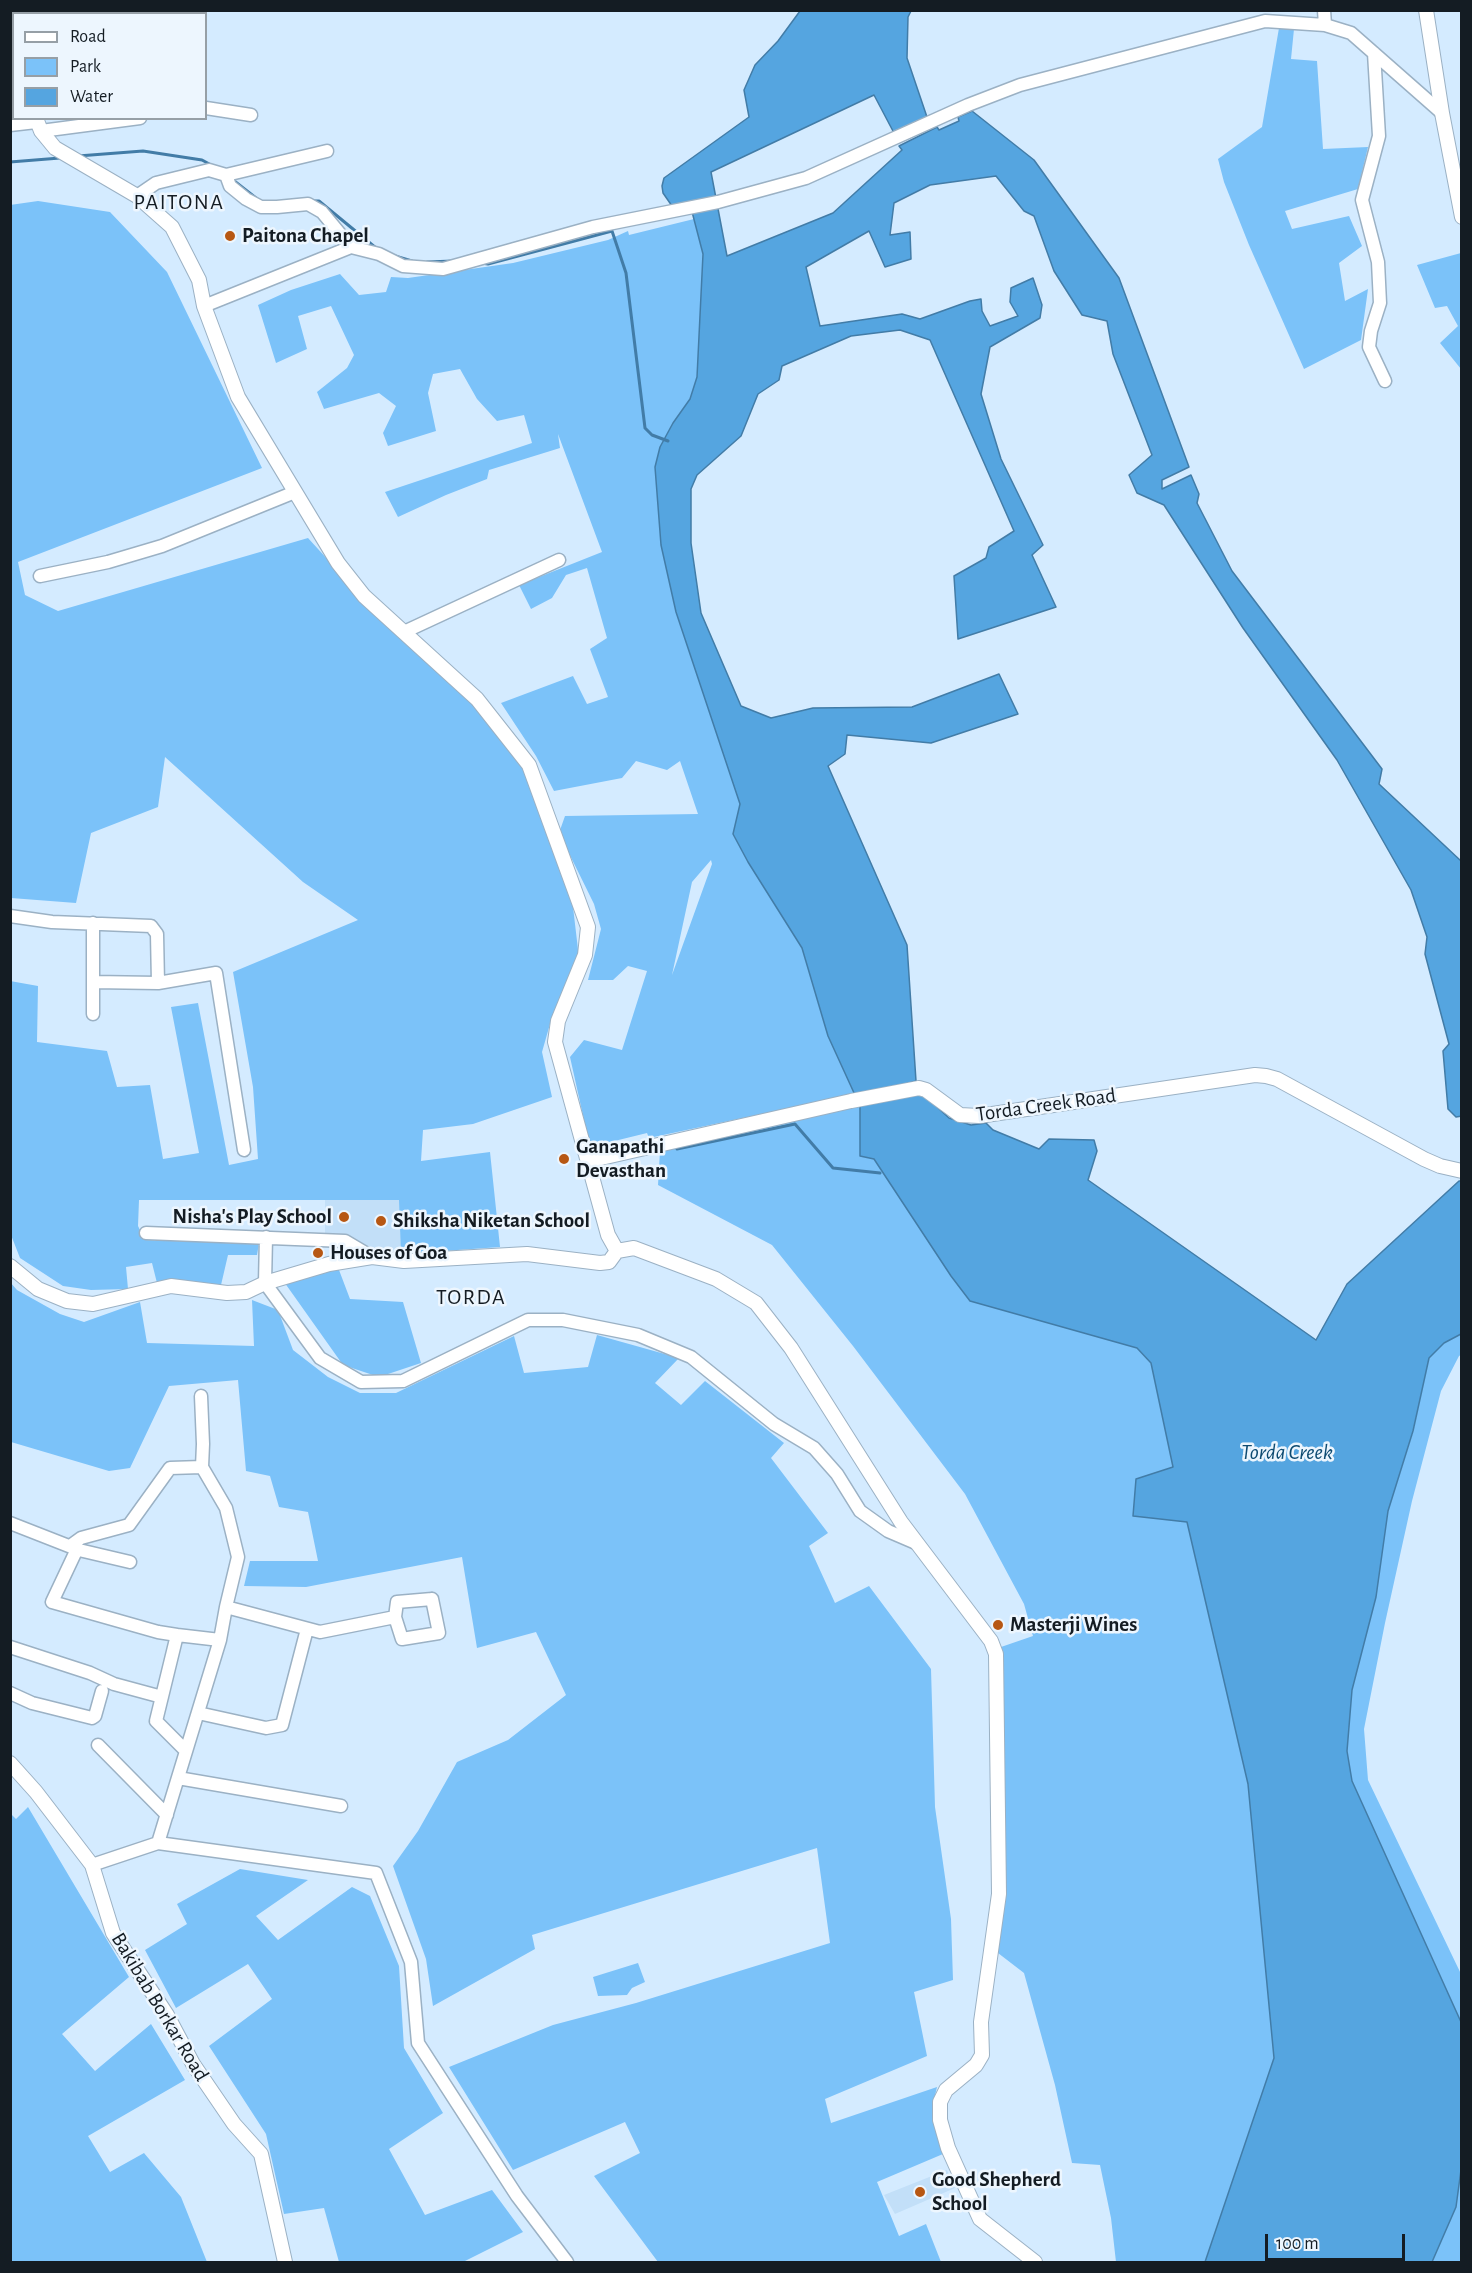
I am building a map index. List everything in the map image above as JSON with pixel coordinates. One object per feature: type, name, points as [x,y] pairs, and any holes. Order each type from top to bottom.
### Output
[{"type":"street","points":[[1324,10],[1324,25]]},
{"type":"street","points":[[1426,10],[1461,217]]},
{"type":"street","points":[[204,306],[351,247],[379,254],[403,266],[443,269],[593,227],[718,202],[806,178],[968,105],[1020,85],[1265,21],[1324,25],[1351,33],[1442,113]]},
{"type":"street","points":[[1374,53],[1379,136],[1362,200],[1377,262],[1380,303],[1369,347],[1385,381]]},
{"type":"street","points":[[207,108],[251,115]]},
{"type":"street","points":[[10,125],[106,120]]},
{"type":"street","points":[[38,124],[55,148],[137,196],[172,227],[199,280],[204,306],[238,397],[338,563],[364,596],[477,699],[529,765],[588,927],[585,955],[558,1021],[555,1042],[608,1234],[617,1251]]},
{"type":"street","points":[[137,196],[156,183],[209,170],[226,175],[327,151]]},
{"type":"street","points":[[226,175],[230,186],[261,207],[308,204],[322,212],[351,247]]},
{"type":"street","points":[[40,576],[108,562],[162,546],[296,492]]},
{"type":"street","points":[[404,632],[559,560]]},
{"type":"street","points":[[10,916],[51,922],[151,926],[157,934],[158,983]]},
{"type":"street","points":[[93,923],[93,1014]]},
{"type":"street","points":[[93,981],[158,983],[216,973],[244,1150]]},
{"type":"street","name":"Torda Creek Road","points":[[588,1161],[851,1101],[919,1088],[926,1089],[960,1115],[979,1116],[1255,1075],[1277,1079],[1424,1159],[1461,1171]]},
{"type":"street","points":[[146,1233],[345,1241],[372,1257]]},
{"type":"street","points":[[266,1237],[265,1283],[320,1358],[361,1383],[403,1381],[528,1320],[563,1320],[638,1335],[691,1357],[774,1425],[814,1449],[837,1474],[860,1511],[888,1531],[916,1543]]},
{"type":"street","points":[[10,1266],[38,1289],[67,1301],[93,1304],[171,1286],[227,1293],[246,1292],[265,1283],[329,1264],[372,1257],[404,1261],[527,1254],[600,1263],[609,1262],[617,1251],[634,1248],[716,1279],[756,1303],[791,1348],[916,1543],[991,1641],[996,1654],[999,1894],[982,2012],[982,2055],[976,2065],[946,2090],[940,2102],[940,2120],[948,2148],[980,2219],[1035,2262]]},
{"type":"street","points":[[158,1843],[220,1640],[238,1557],[226,1508],[202,1467],[201,1396]]},
{"type":"street","points":[[202,1467],[170,1468],[129,1525],[81,1538],[73,1547],[52,1602],[158,1632],[220,1640]]},
{"type":"street","points":[[10,1523],[73,1547],[130,1562]]},
{"type":"street","points":[[226,1608],[320,1632],[395,1617]]},
{"type":"street","points":[[198,1713],[266,1728],[282,1725],[307,1629]]},
{"type":"street","points":[[177,1635],[156,1722],[186,1751]]},
{"type":"street","points":[[10,1647],[90,1673],[114,1684],[162,1697]]},
{"type":"street","points":[[10,1693],[32,1703],[92,1718],[95,1716],[102,1691]]},
{"type":"street","points":[[98,1745],[166,1815]]},
{"type":"street","name":"Bakibab Borkar Road","points":[[10,1763],[36,1792],[92,1865],[113,1933],[168,2015],[193,2064],[234,2124],[261,2154],[285,2262]]},
{"type":"street","points":[[178,1778],[341,1806]]},
{"type":"street","points":[[92,1865],[158,1843],[376,1873],[411,1962],[418,2043],[517,2196],[567,2262]]},
{"type":"shaded area","points":[[325,1199],[400,1200],[401,1254],[382,1254],[344,1236],[325,1235]]},
{"type":"shaded area","name":"Good Shepherd School","points":[[947,2170],[955,2188],[895,2214],[884,2195]]},
{"type":"green space","points":[[1279,28],[1294,29],[1291,59],[1317,61],[1323,149],[1368,147],[1358,189],[1285,211],[1292,229],[1349,216],[1362,246],[1339,263],[1345,301],[1368,289],[1361,340],[1304,369],[1249,245],[1224,182],[1218,159],[1262,127]]},
{"type":"green space","points":[[38,201],[110,212],[167,272],[262,468],[18,562],[25,595],[58,611],[308,538],[400,639],[471,702],[525,764],[573,907],[579,958],[550,1024],[542,1052],[552,1097],[473,1124],[423,1130],[421,1161],[490,1152],[500,1247],[401,1254],[399,1200],[139,1200],[138,1226],[145,1240],[259,1243],[257,1255],[228,1255],[221,1285],[183,1282],[157,1283],[152,1263],[126,1267],[128,1289],[91,1290],[63,1286],[20,1258],[11,1235],[10,981],[38,986],[37,1042],[107,1051],[117,1087],[150,1085],[163,1159],[199,1153],[171,1007],[198,1003],[229,1165],[258,1159],[253,1087],[233,972],[358,920],[303,882],[165,757],[158,807],[91,833],[76,903],[11,898],[10,205]]},
{"type":"green space","points":[[694,219],[703,254],[697,377],[690,399],[660,447],[655,467],[661,545],[676,612],[741,804],[733,834],[802,948],[828,1036],[855,1094],[649,1138],[647,1133],[590,1147],[570,1057],[584,1040],[622,1050],[647,971],[628,966],[613,980],[588,980],[601,929],[594,904],[559,833],[565,816],[698,814],[680,761],[667,770],[636,761],[622,778],[554,791],[536,756],[501,703],[573,676],[587,704],[608,697],[590,649],[607,638],[587,568],[566,575],[552,598],[531,609],[519,585],[602,552],[558,434],[560,448],[489,470],[487,479],[398,517],[385,492],[532,443],[524,415],[497,421],[477,399],[460,369],[433,374],[428,393],[436,431],[388,446],[383,433],[396,406],[379,393],[324,409],[317,392],[347,368],[354,355],[331,306],[298,316],[307,349],[276,363],[258,305],[291,290],[340,274],[359,295],[386,292],[391,277],[408,278],[513,263],[608,240],[628,231],[629,235]],"holes":[[[711,860],[712,864],[672,975],[692,882]]]},
{"type":"green space","points":[[1462,253],[1461,369],[1440,343],[1458,326],[1447,306],[1435,308],[1417,265]]},
{"type":"green space","points":[[860,1106],[874,1159],[970,1300],[1137,1348],[1151,1363],[1173,1467],[1133,1516],[1187,1522],[1248,1784],[1274,2058],[1205,2262],[1116,2262],[1111,2218],[1100,2165],[1072,2163],[1055,2085],[1024,1973],[998,1953],[1001,1647],[1033,1636],[1024,1604],[965,1494],[853,1346],[772,1245],[658,1185],[660,1151]]},
{"type":"green space","points":[[329,1269],[339,1270],[350,1299],[403,1302],[421,1363],[379,1377],[343,1365],[282,1279]]},
{"type":"green space","points":[[10,1282],[17,1290],[60,1314],[84,1322],[140,1302],[147,1343],[254,1346],[252,1300],[278,1310],[293,1350],[328,1377],[360,1393],[396,1393],[514,1336],[524,1373],[588,1367],[597,1335],[679,1358],[655,1383],[681,1405],[705,1381],[784,1443],[771,1458],[828,1533],[809,1546],[835,1603],[869,1586],[931,1669],[935,1807],[951,1919],[953,1980],[914,1992],[927,2056],[825,2099],[831,2123],[937,2087],[932,2108],[943,2154],[877,2182],[899,2236],[926,2224],[941,2262],[658,2262],[594,2176],[640,2153],[625,2122],[513,2170],[449,2067],[553,2025],[636,2003],[830,1943],[817,1848],[532,1935],[535,1949],[433,2006],[426,1959],[393,1866],[418,1831],[457,1762],[508,1740],[566,1695],[536,1632],[477,1648],[462,1557],[306,1587],[244,1586],[250,1561],[318,1561],[308,1512],[279,1507],[270,1476],[246,1471],[238,1380],[169,1386],[130,1468],[109,1471],[11,1442]]},
{"type":"green space","points":[[1461,1334],[1461,1355],[1441,1391],[1412,1501],[1364,1729],[1368,1780],[1461,1974],[1461,2022],[1352,1781],[1347,1751],[1352,1690],[1376,1597],[1388,1511],[1413,1432],[1429,1358],[1444,1342]]},
{"type":"green space","points":[[28,1807],[129,1977],[62,2034],[95,2071],[151,2024],[185,2080],[88,2136],[110,2172],[144,2153],[181,2197],[207,2262],[11,2262],[10,1813],[16,1819]]},
{"type":"green space","points":[[240,1869],[308,1880],[256,1916],[278,1940],[352,1887],[370,1896],[399,1966],[404,2048],[443,2113],[389,2149],[425,2215],[492,2190],[523,2232],[466,2262],[339,2262],[324,2208],[284,2214],[266,2134],[209,2046],[272,1999],[248,1964],[176,2008],[145,1950],[187,1924],[177,1904]]},
{"type":"green space","points":[[638,1963],[645,1982],[632,1988],[627,1995],[598,1996],[593,1977]]},
{"type":"green space","points":[[1461,2170],[1461,2262],[1432,2262],[1456,2207]]},
{"type":"water","name":"Torda Creek","points":[[800,11],[911,11],[908,17],[907,58],[927,117],[894,133],[874,95],[711,172],[727,256],[833,213],[902,150],[899,146],[937,127],[939,130],[959,121],[958,117],[972,111],[1034,160],[1119,278],[1189,467],[1162,480],[1162,489],[1191,475],[1199,494],[1197,503],[1232,571],[1382,769],[1379,784],[1461,861],[1462,1116],[1456,1117],[1448,1109],[1443,1051],[1449,1044],[1425,954],[1427,937],[1411,890],[1337,760],[1243,628],[1164,505],[1137,493],[1129,475],[1152,455],[1113,354],[1107,321],[1082,315],[1054,271],[1034,216],[1024,211],[996,176],[930,185],[894,203],[890,235],[910,232],[911,259],[885,267],[869,231],[806,267],[820,326],[902,314],[920,319],[981,299],[982,311],[990,326],[1018,316],[1010,302],[1011,288],[1033,278],[1042,305],[1040,318],[990,347],[981,394],[1001,459],[1043,545],[1032,555],[1056,607],[958,639],[954,576],[986,558],[989,547],[1014,531],[930,340],[900,330],[851,336],[782,366],[779,380],[758,394],[741,436],[697,475],[691,489],[691,543],[701,613],[741,706],[771,718],[813,708],[912,707],[999,674],[1018,714],[931,743],[847,735],[845,754],[828,766],[907,945],[916,1081],[895,1087],[924,1095],[949,1118],[971,1125],[986,1123],[993,1130],[1039,1149],[1049,1139],[1094,1140],[1097,1151],[1088,1180],[1316,1340],[1347,1284],[1461,1181],[1461,1334],[1444,1343],[1429,1358],[1413,1431],[1388,1511],[1376,1597],[1352,1690],[1347,1751],[1352,1781],[1461,2022],[1461,2170],[1456,2207],[1432,2262],[1205,2262],[1274,2058],[1248,1784],[1187,1522],[1133,1516],[1136,1479],[1173,1467],[1151,1363],[1137,1348],[970,1301],[874,1159],[860,1156],[860,1106],[828,1036],[802,948],[733,834],[740,804],[676,612],[661,545],[655,467],[660,447],[690,399],[697,377],[703,254],[690,204],[672,206],[663,193],[662,186],[664,178],[749,117],[744,90],[755,65],[778,41]]},
{"type":"waterway","points":[[78,156],[143,151],[202,160],[213,166]]},
{"type":"waterway","points":[[10,162],[60,158]]},
{"type":"waterway","points":[[233,180],[256,198]]},
{"type":"waterway","points":[[312,201],[319,201],[376,248]]},
{"type":"waterway","points":[[481,263],[488,264],[612,231],[626,273],[645,428],[652,435],[668,441]]},
{"type":"waterway","points":[[395,256],[412,261]]},
{"type":"waterway","points":[[427,262],[453,261]]},
{"type":"waterway","points":[[677,1149],[795,1124],[833,1168],[880,1173]]},
{"type":"place","name":"Paitona Chapel","points":[[230,236]]},
{"type":"place","name":"Ganapathi Devasthan","points":[[564,1159]]},
{"type":"place","name":"Nisha's Play School","points":[[344,1217]]},
{"type":"place","name":"Shiksha Niketan School","points":[[381,1221]]},
{"type":"place","name":"Houses of Goa","points":[[318,1253]]},
{"type":"place","name":"Masterji Wines","points":[[998,1625]]},
{"type":"place","name":"Good Shepherd School","points":[[920,2192]]},
{"type":"district","name":"PAITONA","points":[[179,202]]},
{"type":"district","name":"TORDA","points":[[471,1297]]}]
